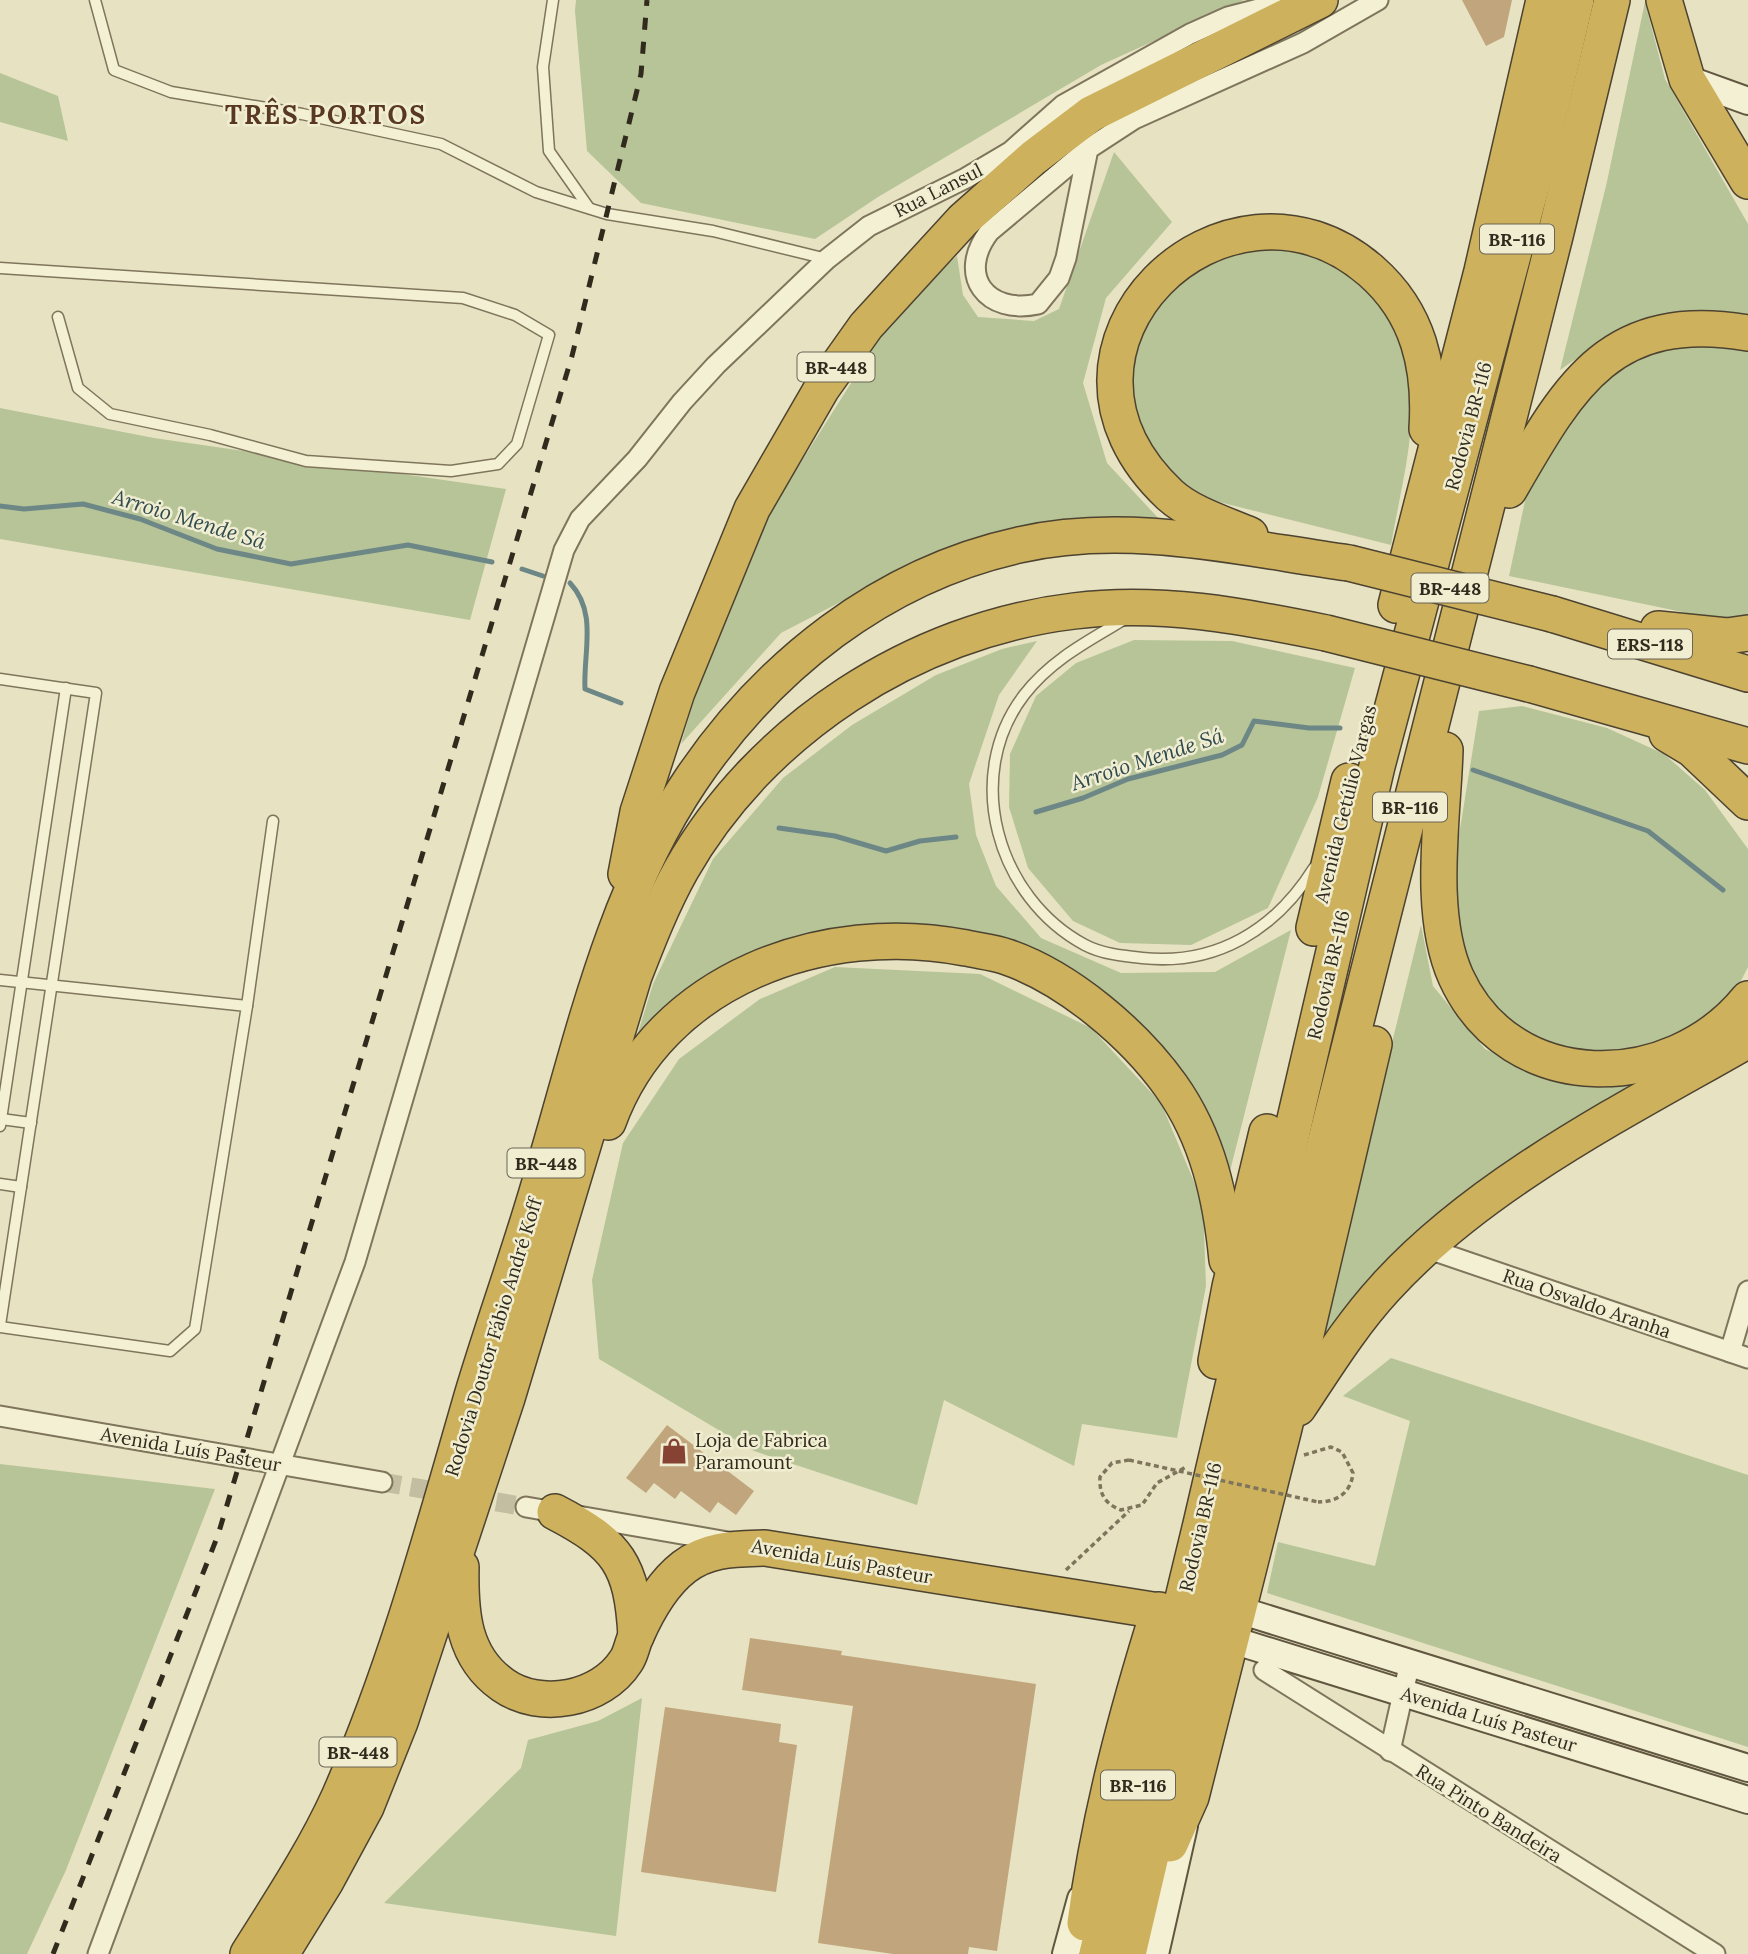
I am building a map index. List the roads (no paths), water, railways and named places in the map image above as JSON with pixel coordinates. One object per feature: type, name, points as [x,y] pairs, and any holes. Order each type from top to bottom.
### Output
[{"type":"highway","name":"BR-448","points":[[613,937],[638,812],[677,692],[752,509],[822,388],[866,326],[964,220],[1033,158],[1091,114],[1320,0]]},
{"type":"highway","name":"Avenida Getúlio Vargas","points":[[1081,1954],[1094,1854],[1197,1461],[1230,1287],[1336,833],[1439,484],[1482,271],[1544,0]]},
{"type":"highway","name":"Rodovia BR-116","points":[[1097,1954],[1198,1537],[1377,766],[1439,484],[1536,169],[1576,0]]},
{"type":"highway","name":"Rodovia BR-116","points":[[1128,1954],[1231,1513],[1555,236],[1612,0]]},
{"type":"highway","points":[[1664,0],[1687,79],[1748,181]]},
{"type":"highway","points":[[1306,557],[1206,517],[1171,495],[1130,442],[1119,416],[1115,367],[1121,338],[1133,310],[1156,281],[1183,257],[1234,238],[1266,231],[1323,241],[1358,260],[1386,284],[1412,321],[1425,359],[1439,484]]},
{"type":"highway","name":"Rodovia BR-116","points":[[1191,1797],[1284,1428],[1509,490],[1555,236]]},
{"type":"highway","points":[[1509,490],[1555,410],[1606,357],[1634,340],[1674,329],[1714,328],[1748,333]]},
{"type":"highway","name":"Rodovia Doutor Fábio André Koff","points":[[247,1954],[303,1867],[331,1812],[372,1718],[433,1534],[613,937],[657,840],[688,783],[758,694],[826,633],[908,585],[960,563],[1016,545],[1067,537],[1119,534],[1182,538],[1349,563],[1552,614]]},
{"type":"highway","name":"Rodovia Doutor Fábio André Koff","points":[[281,1954],[326,1881],[366,1807],[400,1722],[462,1542],[635,976],[655,921],[681,869],[741,786],[782,745],[830,706],[883,672],[932,649],[982,629],[1076,610],[1144,608],[1211,611],[1326,633],[1529,684],[1630,714]]},
{"type":"highway","points":[[1552,614],[1687,634],[1748,634]]},
{"type":"highway","name":"ERS-118","points":[[1552,614],[1748,674]]},
{"type":"highway","points":[[1630,714],[1748,746]]},
{"type":"highway","points":[[1630,714],[1692,749],[1748,802]]},
{"type":"highway","points":[[1446,750],[1440,889],[1443,932],[1456,977],[1494,1030],[1520,1048],[1550,1061],[1585,1069],[1618,1070],[1678,1054],[1707,1038],[1732,1018],[1748,999]]},
{"type":"highway","points":[[567,1201],[587,1182],[611,1114],[639,1062],[672,1027],[712,992],[753,968],[818,948],[880,941],[940,943],[1007,957],[1056,982],[1104,1014],[1163,1076],[1191,1119],[1210,1162],[1222,1211],[1230,1287]]},
{"type":"highway","points":[[1284,1428],[1341,1341],[1386,1287],[1426,1248],[1486,1198],[1634,1106],[1748,1041]]},
{"type":"highway","points":[[540,1510],[590,1531],[616,1554],[631,1586],[636,1636]]},
{"type":"highway","points":[[462,1542],[461,1600],[468,1639],[475,1659],[512,1692],[536,1699],[569,1699],[592,1690],[614,1675],[626,1661],[636,1636],[665,1586],[684,1567],[722,1549],[765,1548]]},
{"type":"highway","name":"Avenida Luís Pasteur","points":[[765,1548],[1159,1611]]},
{"type":"highway","name":"BR-116","points":[[1138,1914],[1191,1797]]},
{"type":"main road","points":[[1687,79],[1748,101]]},
{"type":"main road","name":"Avenida Luís Pasteur","points":[[1233,1624],[1410,1662],[1748,1768]]},
{"type":"main road","name":"Avenida Luís Pasteur","points":[[1233,1624],[1403,1692],[1748,1800]]},
{"type":"main road","name":"Rodovia BR-116","points":[[1155,1954],[1191,1797]]},
{"type":"main road","points":[[1066,1954],[1094,1854]]},
{"type":"street","name":"Rua Lansul","points":[[98,1954],[283,1465],[355,1262],[564,550],[580,519],[637,459],[682,402],[716,365],[827,259],[869,226],[966,178],[1010,152],[1063,105],[1120,72],[1228,17],[1294,0]]},
{"type":"street","points":[[1088,149],[1059,278],[1038,304],[1011,305],[995,300],[981,289],[975,273],[980,244],[989,232],[1088,149],[1134,119],[1303,43],[1378,0]]},
{"type":"street","name":"Rua Osvaldo Aranha","points":[[1426,1248],[1739,1355]]},
{"type":"street","points":[[1739,1355],[1748,1291]]},
{"type":"street","name":"Avenida Luís Pasteur","points":[[0,1416],[383,1482]]},
{"type":"street","name":"Avenida Luís Pasteur","points":[[540,1510],[765,1548]]},
{"type":"street","points":[[1390,1751],[1410,1662]]},
{"type":"street","name":"Rua Pinto Bandeira","points":[[1264,1670],[1715,1954]]},
{"type":"lane","points":[[95,0],[114,70],[171,92],[302,114],[441,145],[536,192],[589,209],[713,231],[827,259]]},
{"type":"lane","points":[[553,0],[543,67],[549,151],[589,209]]},
{"type":"lane","points":[[0,268],[463,298],[515,315],[549,335],[517,444],[498,464],[451,471],[306,461],[210,435],[110,414],[78,388],[58,317]]},
{"type":"lane","points":[[1144,608],[1065,654],[1044,672],[1023,696],[998,745],[993,778],[994,817],[1004,850],[1032,903],[1086,946],[1118,956],[1175,961],[1203,956],[1237,942],[1266,923],[1295,898],[1336,833]]},
{"type":"lane","points":[[0,679],[96,693],[54,985],[0,1326],[170,1351],[195,1329],[247,1006],[273,821]]},
{"type":"lane","points":[[31,1123],[1,1122],[66,688]]},
{"type":"lane","points":[[0,980],[247,1006]]},
{"type":"lane","points":[[0,1184],[21,1187]]},
{"type":"waterway","name":"Arroio Mende Sá","points":[[0,506],[24,509],[83,504],[140,519],[217,549],[291,564],[408,545],[492,562]]},
{"type":"waterway","name":"Arroio Mende Sá","points":[[522,569],[543,576]]},
{"type":"waterway","name":"Arroio Mende Sá","points":[[570,583],[579,595],[587,620],[585,689],[621,703]]},
{"type":"waterway","name":"Arroio Mende Sá","points":[[1036,812],[1083,798],[1128,779],[1222,755],[1242,745],[1254,721],[1309,728],[1340,728]]},
{"type":"waterway","name":"Arroio Mende Sá","points":[[1473,770],[1648,831],[1723,890]]},
{"type":"waterway","name":"Arroio Mende Sá","points":[[779,828],[835,836],[886,851],[920,841],[956,837]]},
{"type":"tunnel","points":[[382,1482],[526,1507]]},
{"type":"railway","points":[[53,1954],[218,1535],[572,356],[641,74],[647,0]]},
{"type":"place","name":"Loja de Fabrica Paramount","points":[[674,1451]]},
{"type":"district","name":"TRÊS PORTOS","points":[[326,114]]}]
